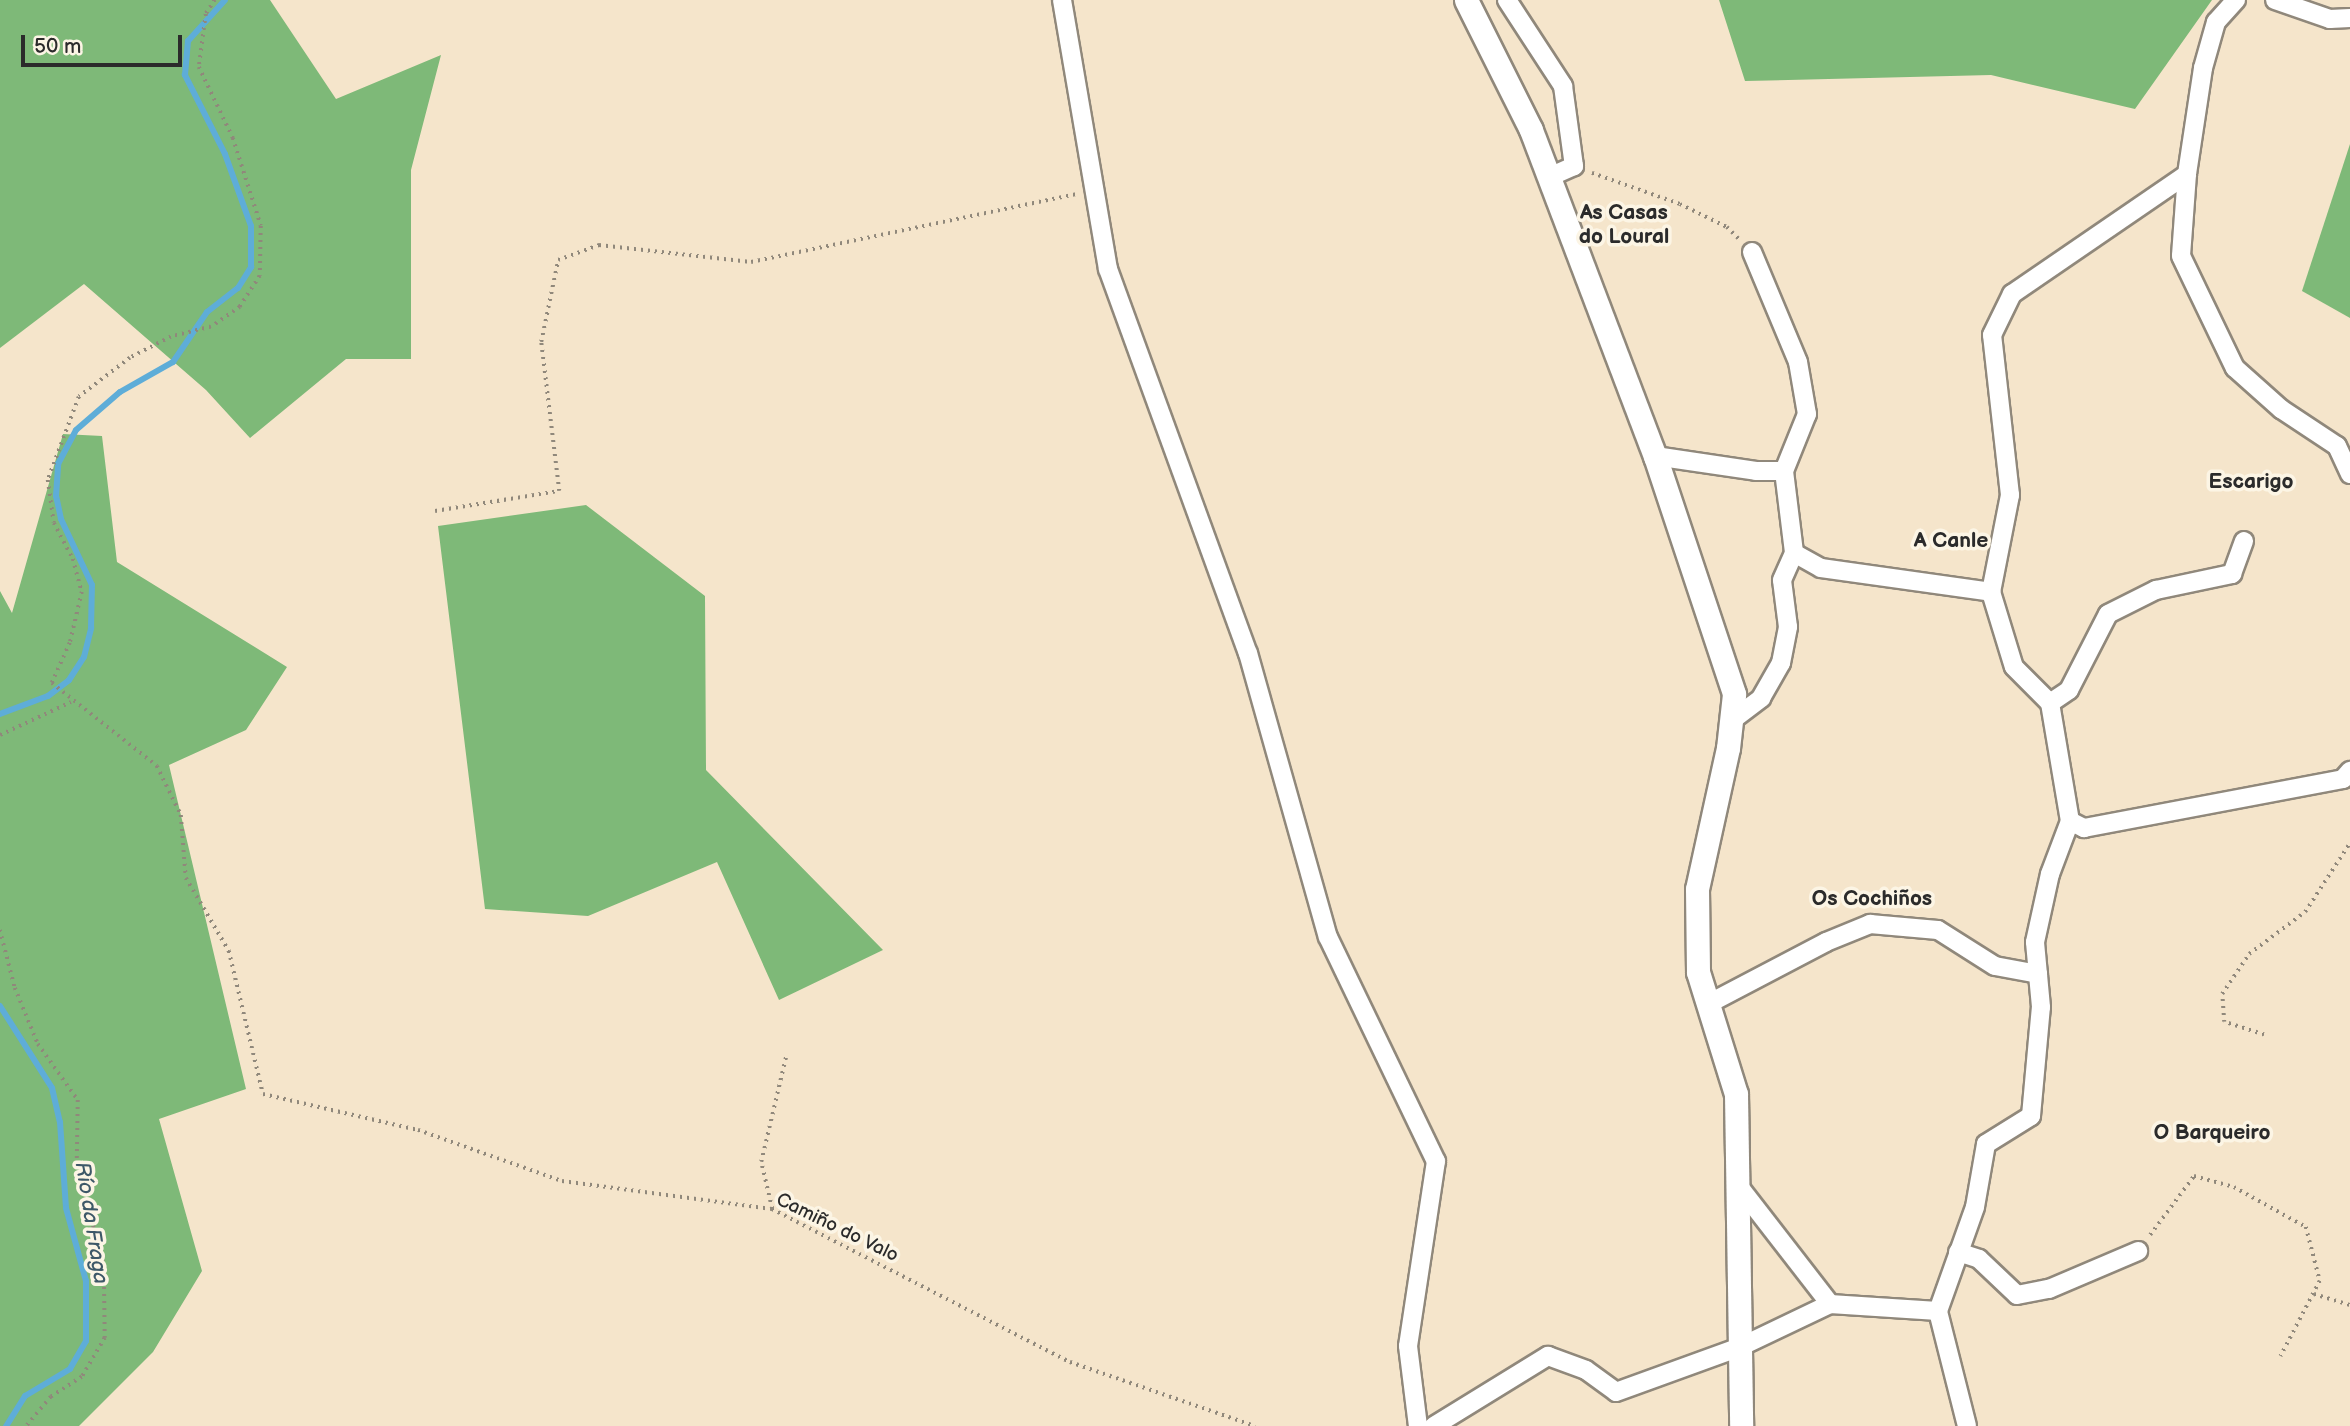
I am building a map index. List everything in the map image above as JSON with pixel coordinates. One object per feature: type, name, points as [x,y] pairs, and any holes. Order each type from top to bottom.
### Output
[{"type":"street","points":[[1062,0],[1108,269],[1248,653],[1328,937],[1436,1161],[1408,1346],[1418,1426]]},
{"type":"street","points":[[1466,0],[1531,130],[1654,456],[1734,694],[1697,889],[1698,972],[1736,1094],[1741,1426]]},
{"type":"street","points":[[1507,0],[1563,86],[1574,166],[1549,177]]},
{"type":"street","points":[[2236,0],[2216,22],[2203,68],[2187,174],[2181,256],[2235,368],[2281,409],[2337,446],[2350,474]]},
{"type":"street","points":[[2275,0],[2330,19],[2350,18]]},
{"type":"street","points":[[1967,1426],[1938,1311],[1975,1207],[1986,1144],[2031,1116],[2041,1007],[2035,942],[2050,874],[2070,821],[2050,703],[2014,667],[1991,592],[2010,495],[1992,335],[2012,295],[2187,174]]},
{"type":"street","points":[[1731,721],[1760,698],[1780,663],[1788,627],[1782,580],[1794,553],[1784,471],[1807,414],[1798,362],[1752,252]]},
{"type":"street","points":[[1654,456],[1756,471],[1784,471]]},
{"type":"street","points":[[2050,703],[2069,690],[2108,614],[2156,590],[2232,574],[2244,541]]},
{"type":"street","points":[[1794,553],[1821,568],[1991,592]]},
{"type":"street","points":[[2070,821],[2084,828],[2343,779],[2350,771]]},
{"type":"street","points":[[1708,1004],[1870,924],[1938,930],[1995,966],[2038,974]]},
{"type":"street","points":[[1737,1184],[1830,1304]]},
{"type":"street","points":[[1958,1252],[1979,1259],[2017,1295],[2049,1289],[2138,1251]]},
{"type":"street","points":[[1434,1426],[1548,1356],[1586,1370],[1616,1392],[1740,1347],[1830,1304],[1938,1311]]},
{"type":"path","points":[[0,735],[71,702],[52,683],[70,643],[82,592],[73,559],[54,523],[48,480],[79,397],[130,358],[186,334],[200,332],[240,307],[260,276],[261,226],[233,138],[199,68],[207,27],[206,14],[215,0]]},
{"type":"path","points":[[1574,166],[1680,204],[1727,227],[1752,252]]},
{"type":"path","points":[[435,511],[559,491],[541,342],[558,260],[599,245],[751,261],[1095,190]]},
{"type":"path","name":"Camiño do Valo","points":[[71,702],[157,766],[181,815],[186,878],[229,951],[263,1094],[418,1130],[562,1181],[772,1209],[1070,1362],[1255,1426]]},
{"type":"path","points":[[2264,1035],[2224,1022],[2222,994],[2249,954],[2305,912],[2350,843]]},
{"type":"path","points":[[0,930],[15,988],[38,1044],[78,1100],[77,1165],[104,1266],[105,1338],[82,1377],[51,1397],[27,1426]]},
{"type":"path","points":[[772,1209],[761,1161],[786,1056]]},
{"type":"path","points":[[2138,1251],[2194,1176],[2234,1187],[2306,1227],[2320,1281],[2281,1356]]},
{"type":"path","points":[[2314,1294],[2350,1305]]},
{"type":"green space","points":[[0,0],[270,0],[336,99],[441,55],[411,170],[411,359],[346,359],[250,438],[206,390],[84,284],[0,348]]},
{"type":"green space","points":[[1719,0],[2212,0],[2135,109],[1991,75],[1745,81]]},
{"type":"green space","points":[[2350,144],[2350,318],[2302,291]]},
{"type":"green space","points":[[63,434],[102,436],[117,562],[287,667],[246,730],[169,765],[246,1089],[159,1119],[202,1271],[153,1352],[79,1426],[0,1426],[0,591],[12,613]]},
{"type":"green space","points":[[586,505],[705,596],[706,770],[883,950],[779,1000],[717,862],[588,916],[485,909],[438,526]]},
{"type":"waterway","name":"Río da Fraga","points":[[0,714],[48,696],[69,680],[84,657],[91,628],[92,585],[61,519],[56,496],[58,464],[76,430],[120,392],[173,362],[207,312],[238,288],[251,267],[251,226],[225,154],[185,75],[188,41],[225,0]]},
{"type":"waterway","name":"Río da Fraga","points":[[0,1006],[52,1088],[60,1122],[66,1208],[86,1281],[86,1341],[70,1369],[25,1396],[6,1426]]},
{"type":"district","name":"As Casas do Loural","points":[[1624,225]]},
{"type":"district","name":"Escarigo","points":[[2251,482]]},
{"type":"district","name":"A Canle","points":[[1951,541]]},
{"type":"district","name":"Os Cochiños","points":[[1872,899]]},
{"type":"district","name":"O Barqueiro","points":[[2212,1133]]}]
